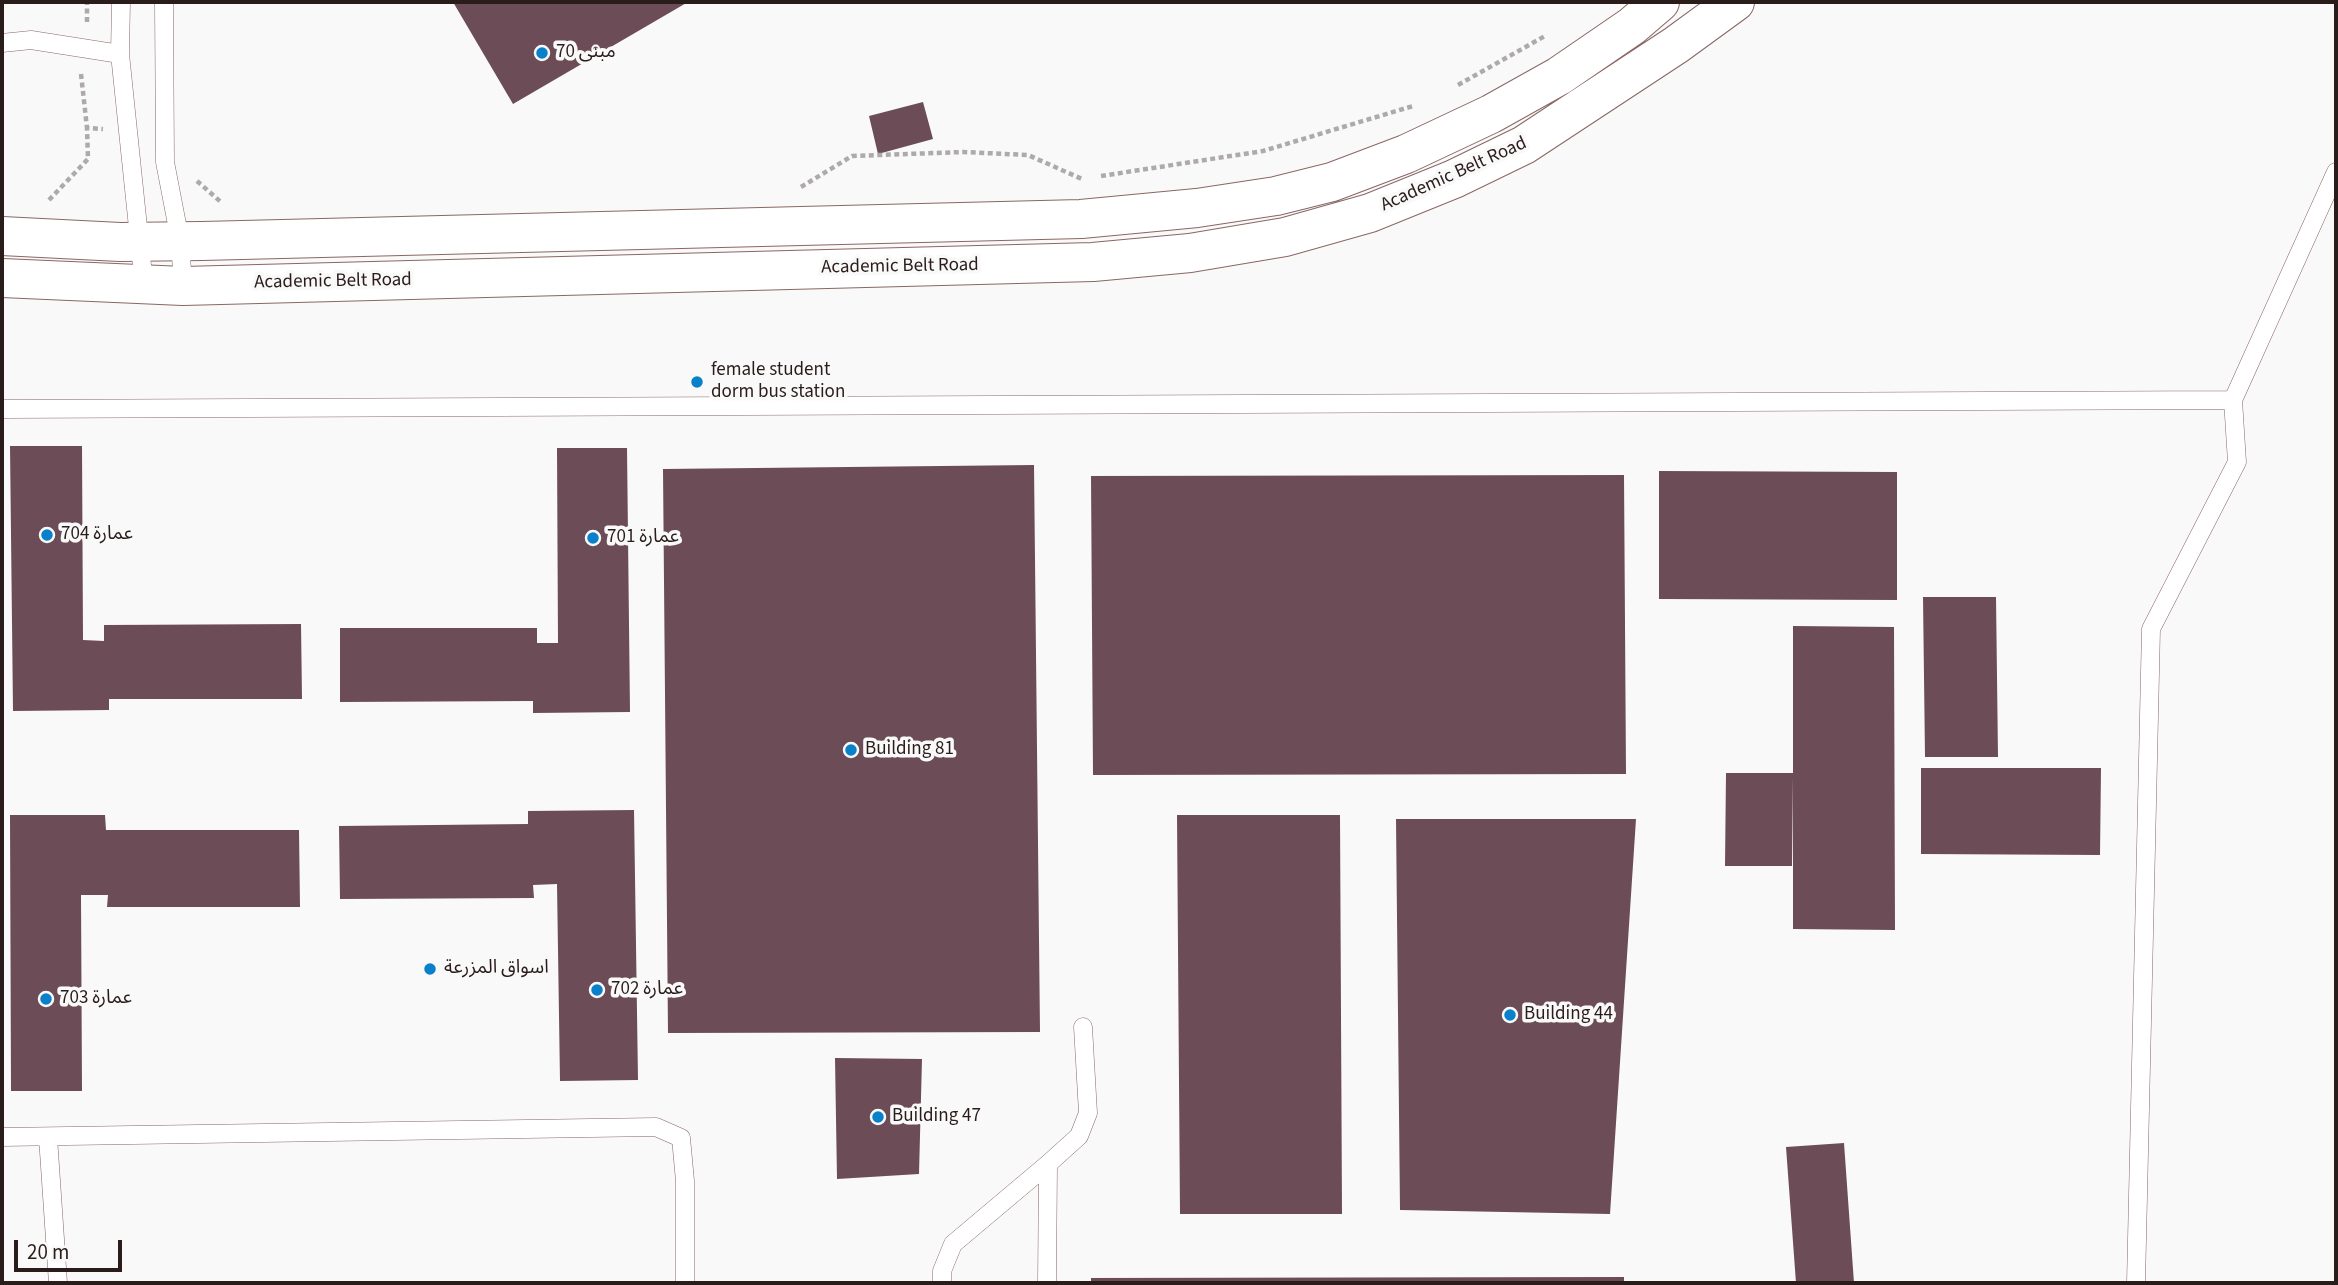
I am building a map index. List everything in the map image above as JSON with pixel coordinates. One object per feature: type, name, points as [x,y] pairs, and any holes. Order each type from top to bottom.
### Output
[{"type":"street","name":"Academic Belt Road","points":[[2,236],[139,241],[1081,219],[1197,208],[1276,196],[1344,177],[1406,154],[1491,114],[1559,76],[1632,26],[1660,2]]},
{"type":"street","name":"Academic Belt Road","points":[[2,278],[183,286],[1093,262],[1191,253],[1285,237],[1370,213],[1454,179],[1524,145],[1676,45],[1735,2]]},
{"type":"lane","points":[[121,2],[120,54],[138,202],[144,285]]},
{"type":"lane","points":[[164,2],[165,162],[180,240],[183,286]]},
{"type":"lane","points":[[2,43],[32,40],[120,54]]},
{"type":"lane","points":[[2136,1283],[2151,629],[2237,462],[2233,400],[2336,173]]},
{"type":"lane","points":[[2,409],[2233,400]]},
{"type":"lane","points":[[942,1283],[942,1271],[953,1244],[1079,1136],[1088,1113],[1083,1027]]},
{"type":"lane","points":[[2,1138],[656,1127],[681,1138],[685,1181],[685,1283]]},
{"type":"lane","points":[[48,1137],[58,1283]]},
{"type":"lane","points":[[1047,1283],[1048,1164]]},
{"type":"path","points":[[87,2],[87,22]]},
{"type":"path","points":[[1449,89],[1556,30]]},
{"type":"path","points":[[800,188],[852,156],[963,152],[1028,155],[1080,179],[1263,151],[1425,103]]},
{"type":"path","points":[[45,204],[88,159],[86,128],[113,130]]},
{"type":"path","points":[[195,168],[196,180],[232,211]]},
{"type":"building","name":"مبنى 70","points":[[453,2],[688,2],[513,104]]},
{"type":"building","points":[[923,102],[933,139],[878,154],[869,116]]},
{"type":"building","name":"عمارة 704","points":[[10,446],[82,446],[83,640],[104,641],[104,625],[301,624],[302,699],[109,699],[109,710],[13,711]]},
{"type":"building","name":"عمارة 701","points":[[557,448],[627,448],[630,712],[533,713],[533,701],[340,702],[340,628],[537,628],[537,643],[558,643]]},
{"type":"building","name":"Building 81","points":[[1034,465],[1040,1032],[668,1033],[663,469]]},
{"type":"building","points":[[1659,471],[1897,472],[1897,600],[1659,599]]},
{"type":"building","points":[[1624,475],[1626,774],[1093,775],[1091,476]]},
{"type":"building","points":[[1923,597],[1996,597],[1998,757],[1925,757]]},
{"type":"building","points":[[1793,626],[1894,627],[1895,930],[1793,929],[1793,776],[1792,866],[1725,866],[1726,773],[1793,773]]},
{"type":"building","points":[[1921,768],[2101,768],[2100,855],[1921,854]]},
{"type":"building","name":"عمارة 702","points":[[634,810],[638,1080],[560,1081],[557,884],[533,885],[534,898],[340,899],[339,826],[528,824],[528,811]]},
{"type":"building","name":"عمارة 703","points":[[10,815],[105,815],[106,830],[299,830],[300,907],[107,907],[108,895],[81,895],[82,1091],[11,1091]]},
{"type":"building","points":[[1177,815],[1340,815],[1342,1214],[1180,1214]]},
{"type":"building","name":"Building 44","points":[[1396,819],[1636,819],[1610,1214],[1400,1210]]},
{"type":"building","name":"Building 47","points":[[835,1058],[922,1059],[919,1174],[837,1179]]},
{"type":"building","points":[[1844,1143],[1854,1283],[1796,1283],[1786,1147]]},
{"type":"building","points":[[1624,1277],[1624,1283],[1091,1283],[1091,1278]]},
{"type":"place","name":"مبنى 70","points":[[542,53]]},
{"type":"place","name":"female student dorm bus station","points":[[697,382]]},
{"type":"place","name":"عمارة 704","points":[[47,535]]},
{"type":"place","name":"عمارة 701","points":[[593,538]]},
{"type":"place","name":"Building 81","points":[[851,750]]},
{"type":"place","name":"اسواق المزرعة","points":[[430,969]]},
{"type":"place","name":"عمارة 702","points":[[597,990]]},
{"type":"place","name":"عمارة 703","points":[[46,999]]},
{"type":"place","name":"Building 44","points":[[1510,1015]]},
{"type":"place","name":"Building 47","points":[[878,1117]]}]
